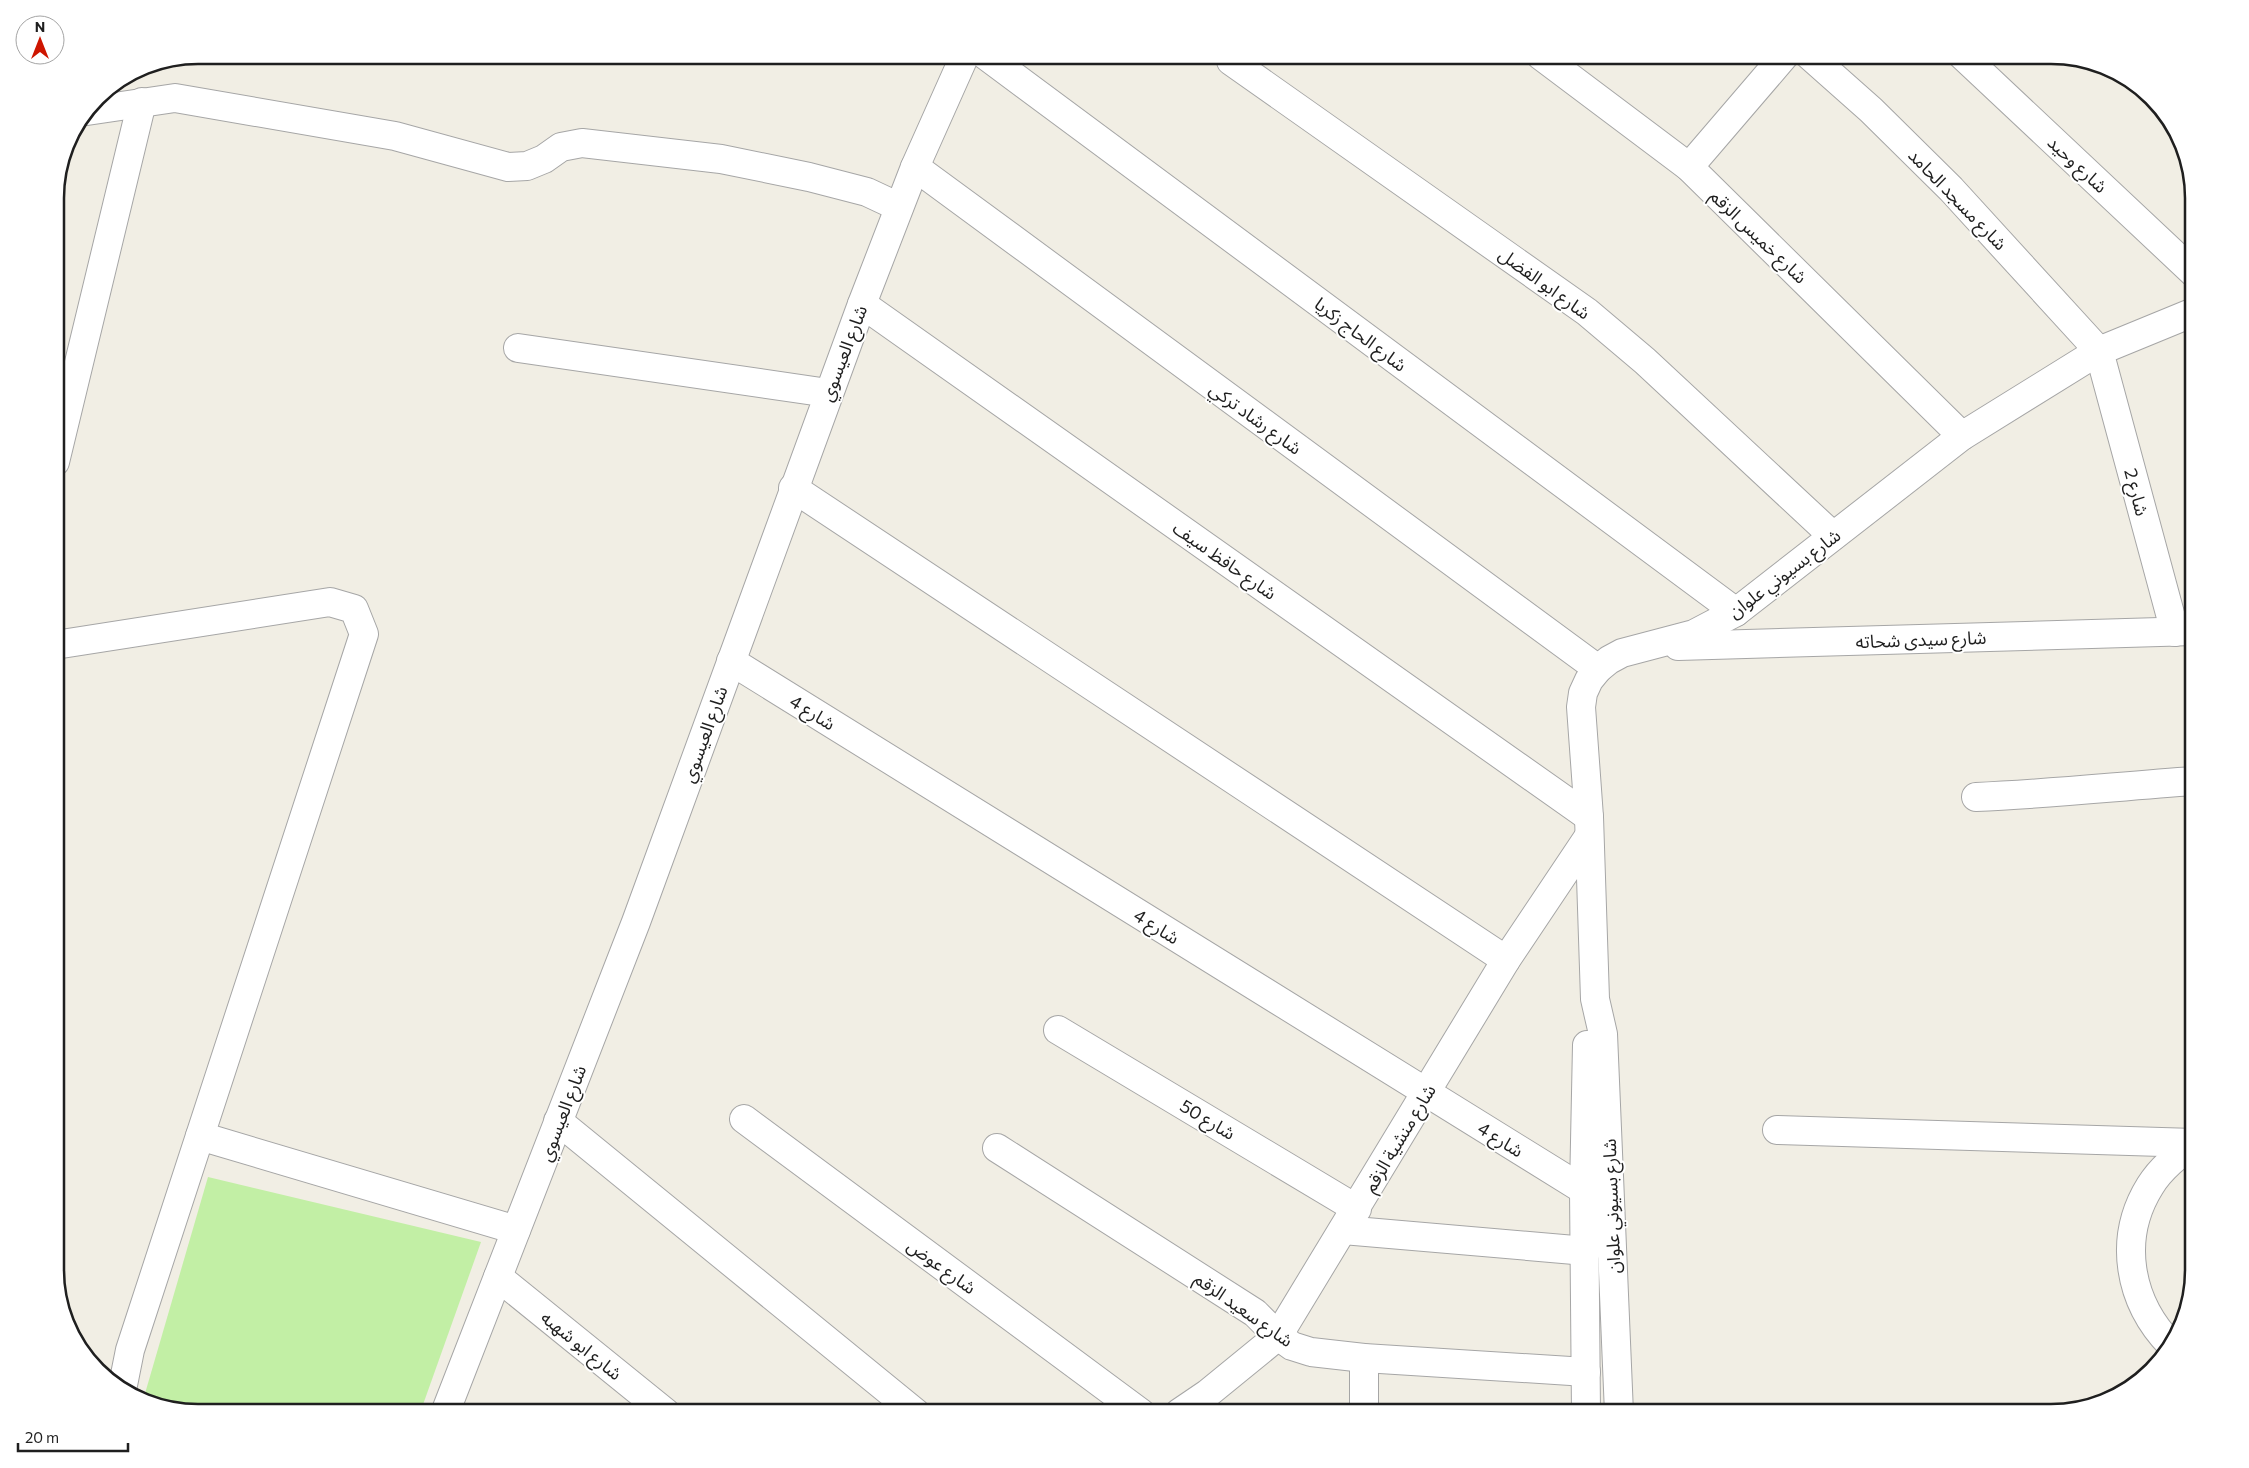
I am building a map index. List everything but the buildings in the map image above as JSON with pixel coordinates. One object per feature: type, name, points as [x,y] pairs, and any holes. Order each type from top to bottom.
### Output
[{"type":"street","name":"شارع العيسوي","points":[[449,1404],[636,922],[793,488],[899,207],[961,64]]},
{"type":"street","name":"شارع الحاج زكريا","points":[[997,64],[1736,612]]},
{"type":"street","name":"شارع ابو الفضل","points":[[1234,64],[1421,193],[1587,312],[1644,361],[1833,536]]},
{"type":"street","name":"شارع خميس الزقم","points":[[1552,64],[1689,168],[1962,436]]},
{"type":"street","points":[[1689,168],[1778,64]]},
{"type":"street","name":"شارع مسجد الحامد","points":[[1819,64],[1870,110],[1951,189],[2099,351]]},
{"type":"street","name":"شارع وحيد","points":[[1972,64],[2185,265]]},
{"type":"street","points":[[97,109],[175,98],[386,134],[508,167],[527,166],[544,159],[561,147],[582,143],[721,160],[810,177],[858,189],[899,207]]},
{"type":"street","points":[[64,425],[142,102]]},
{"type":"street","name":"شارع رشاد تركي","points":[[915,167],[1598,669]]},
{"type":"street","name":"شارع حافظ سيف","points":[[862,304],[1589,827]]},
{"type":"street","name":"شارع بسيوني علوان","points":[[1619,1404],[1603,1034],[1595,999],[1589,827],[1581,707],[1583,693],[1598,669],[1622,653],[1694,634],[1736,612],[1962,436],[2099,351],[2185,316]]},
{"type":"street","points":[[518,348],[828,393]]},
{"type":"street","name":"شارع 2","points":[[2099,351],[2184,632]]},
{"type":"street","points":[[793,488],[1506,960]]},
{"type":"street","points":[[64,644],[330,602],[354,609],[364,634],[130,1350],[124,1382]]},
{"type":"street","name":"شارع سيدى شحاته","points":[[1648,646],[2184,632]]},
{"type":"street","name":"شارع 4","points":[[731,661],[1584,1190]]},
{"type":"street","points":[[1976,797],[2185,782]]},
{"type":"street","name":"شارع منشية الزقم","points":[[1192,1404],[1278,1336],[1350,1220],[1425,1092],[1589,827]]},
{"type":"street","name":"شارع بسيوني علوان","points":[[1586,1404],[1584,1190],[1588,1022],[1595,999]]},
{"type":"street","name":"شارع 50","points":[[1058,1030],[1350,1220]]},
{"type":"street","name":"شارع عوض","points":[[744,1119],[1129,1404]]},
{"type":"street","points":[[558,1121],[905,1404]]},
{"type":"street","points":[[1777,1130],[2185,1143]]},
{"type":"street","points":[[200,1136],[516,1230]]},
{"type":"street","name":"شارع سعيد الزقم","points":[[996,1148],[1255,1313],[1278,1336],[1292,1346],[1310,1352],[1364,1358],[1586,1372]]},
{"type":"street","points":[[2166,1339],[2157,1330],[2141,1304],[2132,1274],[2131,1244],[2137,1213],[2150,1186],[2169,1162],[2185,1150]]},
{"type":"street","points":[[1350,1220],[1586,1251]]},
{"type":"street","name":"شارع ابو شهبه","points":[[498,1278],[655,1404]]},
{"type":"street","points":[[1364,1358],[1364,1404]]},
{"type":"green space","points":[[208,1177],[481,1242],[423,1404],[198,1404],[163,1400],[145,1393]]}]
